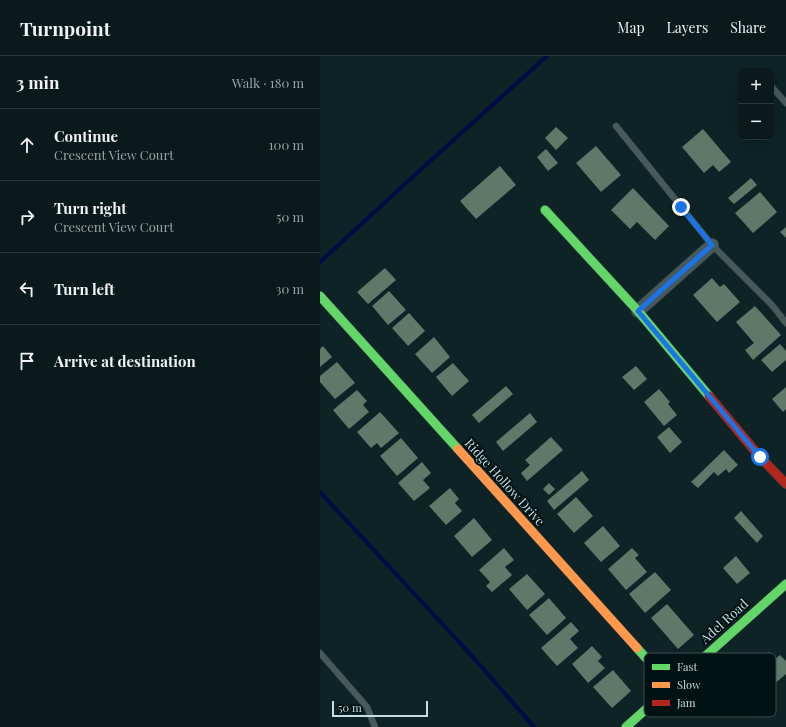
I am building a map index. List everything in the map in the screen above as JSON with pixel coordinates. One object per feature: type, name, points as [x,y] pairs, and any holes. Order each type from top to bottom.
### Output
[{"type":"street","points":[[545,210],[638,311],[760,457],[786,484]]},
{"type":"street","points":[[638,311],[712,245]]},
{"type":"street","name":"Ridge Hollow Drive","points":[[320,296],[644,656]]},
{"type":"street","name":"Adel Road","points":[[708,653],[786,584]]},
{"type":"street","name":"Adel Road","points":[[626,727],[644,711]]},
{"type":"lane","points":[[774,89],[786,103]]},
{"type":"lane","points":[[616,126],[712,245],[772,305],[786,323]]},
{"type":"lane","points":[[320,653],[367,707],[376,727]]},
{"type":"building","points":[[556,127],[568,138],[556,150],[545,138]]},
{"type":"building","points":[[703,129],[731,162],[719,172],[713,165],[704,173],[682,147]]},
{"type":"building","points":[[596,146],[621,175],[601,192],[576,163]]},
{"type":"building","points":[[546,149],[558,163],[548,171],[537,157]]},
{"type":"building","points":[[500,166],[516,185],[476,219],[460,201]]},
{"type":"building","points":[[751,178],[757,185],[734,204],[728,198]]},
{"type":"building","points":[[633,188],[669,226],[655,240],[637,222],[630,229],[611,210]]},
{"type":"building","points":[[760,192],[777,212],[753,233],[735,213]]},
{"type":"building","points":[[786,227],[786,238],[780,232]]},
{"type":"building","points":[[385,268],[396,280],[368,304],[357,292]]},
{"type":"building","points":[[712,278],[720,287],[724,284],[740,302],[717,322],[693,295]]},
{"type":"building","points":[[389,291],[406,310],[388,325],[372,306]]},
{"type":"building","points":[[755,306],[781,335],[753,360],[745,350],[754,343],[736,322]]},
{"type":"building","points":[[409,313],[425,331],[408,346],[392,328]]},
{"type":"building","points":[[434,337],[450,357],[432,373],[415,354]]},
{"type":"building","points":[[780,344],[786,351],[786,360],[772,372],[761,360]]},
{"type":"building","points":[[323,346],[332,357],[320,367],[320,349]]},
{"type":"building","points":[[337,362],[355,383],[335,399],[320,382],[320,376]]},
{"type":"building","points":[[453,363],[469,381],[452,396],[436,377]]},
{"type":"building","points":[[636,366],[647,379],[634,390],[622,377]]},
{"type":"building","points":[[506,386],[513,394],[479,423],[472,415]]},
{"type":"building","points":[[786,387],[786,409],[783,412],[772,399]]},
{"type":"building","points":[[659,389],[670,402],[668,404],[677,415],[664,426],[644,402]]},
{"type":"building","points":[[357,390],[367,401],[363,405],[369,412],[349,429],[333,410]]},
{"type":"building","points":[[380,412],[399,433],[381,448],[377,443],[371,448],[357,432]]},
{"type":"building","points":[[530,413],[537,422],[503,451],[496,442]]},
{"type":"building","points":[[669,427],[682,442],[670,453],[657,437]]},
{"type":"building","points":[[551,437],[563,450],[527,481],[521,473],[530,465],[525,460]]},
{"type":"building","points":[[401,438],[418,458],[397,476],[380,456]]},
{"type":"building","points":[[724,450],[738,465],[729,473],[726,469],[718,476],[714,472],[698,488],[691,482]]},
{"type":"building","points":[[422,462],[431,473],[423,480],[430,488],[414,501],[398,483]]},
{"type":"building","points":[[582,471],[589,480],[554,510],[547,501]]},
{"type":"building","points":[[549,483],[555,489],[549,495],[543,489]]},
{"type":"building","points":[[450,488],[459,499],[455,503],[462,511],[446,525],[429,506]]},
{"type":"building","points":[[576,497],[593,516],[574,533],[557,514]]},
{"type":"building","points":[[741,511],[763,536],[757,543],[734,518]]},
{"type":"building","points":[[474,518],[492,540],[472,557],[454,536]]},
{"type":"building","points":[[603,526],[620,546],[601,562],[584,543]]},
{"type":"building","points":[[504,548],[514,560],[505,567],[512,575],[492,592],[486,586],[490,582],[479,570]]},
{"type":"building","points":[[632,548],[639,555],[635,558],[647,572],[626,590],[608,569]]},
{"type":"building","points":[[736,556],[750,573],[737,584],[723,568]]},
{"type":"building","points":[[655,572],[671,590],[645,613],[629,594]]},
{"type":"building","points":[[527,574],[545,594],[527,610],[509,589]]},
{"type":"building","points":[[549,598],[566,618],[547,635],[529,615]]},
{"type":"building","points":[[667,604],[694,635],[678,649],[651,618]]},
{"type":"building","points":[[571,622],[579,631],[570,639],[578,648],[557,666],[541,648]]},
{"type":"building","points":[[592,646],[602,657],[598,661],[605,668],[588,683],[572,664]]},
{"type":"building","points":[[780,655],[786,661],[786,674],[776,682],[776,658]]},
{"type":"building","points":[[613,670],[631,691],[612,708],[593,687]]},
{"type":"waterway","points":[[320,262],[547,56]]},
{"type":"waterway","points":[[320,492],[473,657],[534,727]]},
{"type":"traffic: fast","points":[[545,210],[638,311],[709,396]]},
{"type":"traffic: fast","points":[[320,296],[458,449]]},
{"type":"traffic: fast","points":[[709,653],[786,584]]},
{"type":"traffic: fast","points":[[637,648],[644,656]]},
{"type":"traffic: fast","points":[[626,727],[644,711]]},
{"type":"traffic: slow","points":[[458,449],[637,648]]},
{"type":"traffic: jam","points":[[709,396],[760,457],[786,484]]},
{"type":"route","points":[[681,207],[712,245],[638,311],[760,457]]}]
